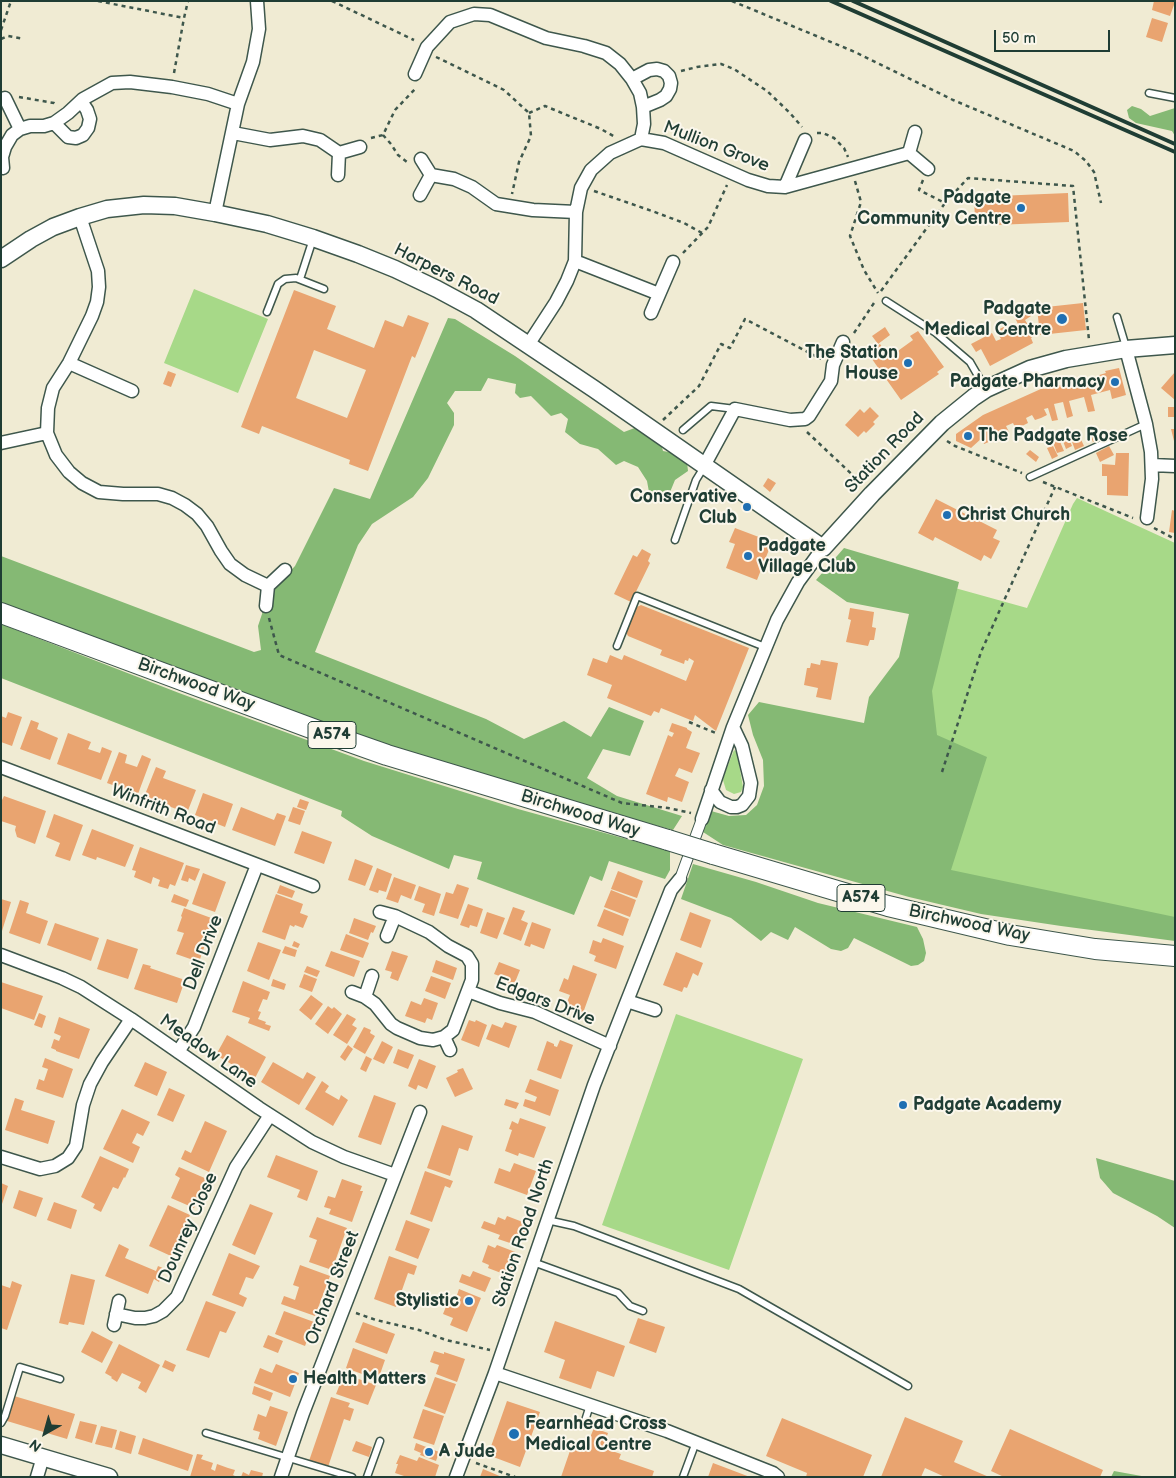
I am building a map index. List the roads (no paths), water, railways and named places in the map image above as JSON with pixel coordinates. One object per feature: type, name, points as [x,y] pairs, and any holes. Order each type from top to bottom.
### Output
[{"type":"main road","name":"Birchwood Way","points":[[1,612],[387,755],[888,906],[1010,935],[1095,949],[1175,956]]},
{"type":"street","points":[[215,213],[238,104],[254,62],[259,29],[257,1]]},
{"type":"street","points":[[415,74],[427,47],[450,22],[474,14],[490,14],[546,38],[606,53],[620,64],[640,93],[644,124],[641,139]]},
{"type":"street","points":[[632,79],[649,70],[657,69],[664,71],[669,76],[671,83],[666,96],[643,107]]},
{"type":"street","points":[[3,168],[2,157],[12,135],[20,129],[30,126],[44,126],[54,123],[81,101],[112,83],[130,82],[172,87],[208,94],[238,104]]},
{"type":"street","points":[[5,98],[20,129]]},
{"type":"street","points":[[54,123],[68,137],[76,138],[83,135],[88,128],[90,119],[88,110],[81,101]]},
{"type":"street","points":[[916,132],[908,153],[928,169]]},
{"type":"street","points":[[233,133],[270,140],[303,136],[320,140],[339,153]]},
{"type":"street","points":[[785,187],[807,138]]},
{"type":"street","name":"Mullion Grove","points":[[528,345],[556,302],[575,261],[576,212],[581,188],[591,170],[610,153],[641,139],[664,143],[748,180],[768,186],[785,187],[908,153]]},
{"type":"street","points":[[339,153],[360,147]]},
{"type":"street","points":[[338,175],[339,153]]},
{"type":"street","points":[[421,160],[430,175],[454,179],[472,187],[496,204],[533,210],[576,212]]},
{"type":"street","points":[[420,195],[430,175]]},
{"type":"street","name":"Harpers Road","points":[[1,259],[53,227],[106,209],[144,205],[175,206],[215,213],[267,224],[313,238],[358,254],[437,289],[476,310],[823,548]]},
{"type":"street","points":[[80,217],[98,271],[99,287],[97,302],[92,316],[54,388],[48,408],[47,434],[56,455],[69,472],[82,483],[99,492],[158,494],[172,498],[185,505],[197,514],[207,526],[220,551],[230,564],[245,575],[268,586]]},
{"type":"street","points":[[575,261],[659,294]]},
{"type":"street","points":[[651,313],[673,262]]},
{"type":"street","points":[[704,466],[735,409],[790,420],[805,419],[813,411],[831,381],[834,365],[843,342]]},
{"type":"street","name":"Station Road","points":[[699,816],[711,790],[733,727],[765,648],[777,620],[798,582],[823,548],[872,494],[933,432],[958,409],[986,389],[1030,369],[1090,354],[1175,345]]},
{"type":"street","points":[[1126,349],[1146,424],[1151,452],[1150,499],[1146,522]]},
{"type":"street","points":[[68,363],[132,391]]},
{"type":"street","points":[[1,443],[47,434]]},
{"type":"street","points":[[1152,466],[1175,466]]},
{"type":"street","points":[[266,606],[268,586],[285,570]]},
{"type":"street","points":[[711,790],[720,802],[731,807],[742,805],[749,796],[751,783],[749,774],[742,746],[733,727]]},
{"type":"street","name":"Winfrith Road","points":[[1,767],[312,886]]},
{"type":"street","points":[[680,879],[699,816]]},
{"type":"street","name":"Dell Drive","points":[[178,1052],[194,1027],[257,864]]},
{"type":"street","name":"Station Road North","points":[[456,1477],[495,1372],[594,1085],[671,890],[680,879]]},
{"type":"street","name":"Edgars Drive","points":[[380,912],[395,916],[429,932],[470,960],[473,975],[468,991],[453,1030],[444,1037]]},
{"type":"street","points":[[387,936],[395,916]]},
{"type":"street","name":"Meadow Lane","points":[[1,955],[72,982],[131,1019],[270,1116],[327,1149],[395,1175]]},
{"type":"street","points":[[364,997],[372,976]]},
{"type":"street","name":"Edgars Drive","points":[[468,991],[500,1003],[535,1012],[610,1046]]},
{"type":"street","points":[[352,992],[376,1004],[391,1024],[404,1032],[427,1040],[444,1037],[450,1050]]},
{"type":"street","points":[[627,1001],[654,1010]]},
{"type":"street","points":[[1,1157],[40,1169],[56,1166],[68,1158],[76,1146],[83,1105],[90,1084],[102,1062],[131,1019]]},
{"type":"street","name":"Orchard Street","points":[[282,1477],[343,1308],[420,1112]]},
{"type":"street","name":"Dounrey Close","points":[[119,1301],[115,1320],[154,1316],[167,1308],[177,1298],[236,1167],[270,1116]]},
{"type":"street","points":[[495,1372],[667,1431],[773,1473],[778,1477]]},
{"type":"street","points":[[1,1445],[109,1477]]},
{"type":"street","points":[[37,1477],[43,1458]]},
{"type":"lane","points":[[1149,92],[1175,98]]},
{"type":"lane","points":[[300,279],[313,238]]},
{"type":"lane","points":[[268,312],[278,284],[281,281],[290,278],[300,279],[324,289]]},
{"type":"lane","points":[[886,301],[936,333],[970,362],[986,389]]},
{"type":"lane","points":[[1117,317],[1126,349]]},
{"type":"lane","points":[[683,430],[711,406],[735,409]]},
{"type":"lane","points":[[1030,477],[1146,424]]},
{"type":"lane","points":[[675,540],[696,480],[704,466]]},
{"type":"lane","points":[[617,646],[637,596],[765,648]]},
{"type":"lane","points":[[547,1220],[574,1226],[739,1289],[908,1386]]},
{"type":"lane","points":[[532,1262],[618,1293],[630,1306],[643,1311]]},
{"type":"lane","points":[[1,1423],[5,1416],[20,1367],[60,1379]]},
{"type":"lane","points":[[584,1424],[590,1404]]},
{"type":"lane","points":[[206,1433],[352,1477]]},
{"type":"lane","points":[[367,1477],[380,1442]]},
{"type":"lane","points":[[683,1477],[696,1442]]},
{"type":"railway","points":[[831,1],[1175,152]]},
{"type":"railway","points":[[853,1],[1175,144]]},
{"type":"place","name":"Padgate Community Centre","points":[[1021,208]]},
{"type":"place","name":"Padgate Medical Centre","points":[[1062,319]]},
{"type":"place","name":"The Station House","points":[[908,363]]},
{"type":"place","name":"Padgate Pharmacy","points":[[1115,382]]},
{"type":"place","name":"The Padgate Rose","points":[[968,436]]},
{"type":"place","name":"Conservative Club","points":[[747,507]]},
{"type":"place","name":"Christ Church","points":[[947,515]]},
{"type":"place","name":"Padgate Village Club","points":[[748,556]]},
{"type":"place","name":"Padgate Academy","points":[[903,1105]]},
{"type":"place","name":"Stylistic","points":[[469,1301]]},
{"type":"place","name":"Health Matters","points":[[293,1379]]},
{"type":"place","name":"Fearnhead Cross Medical Centre","points":[[514,1434]]},
{"type":"place","name":"A Jude","points":[[429,1452]]}]
